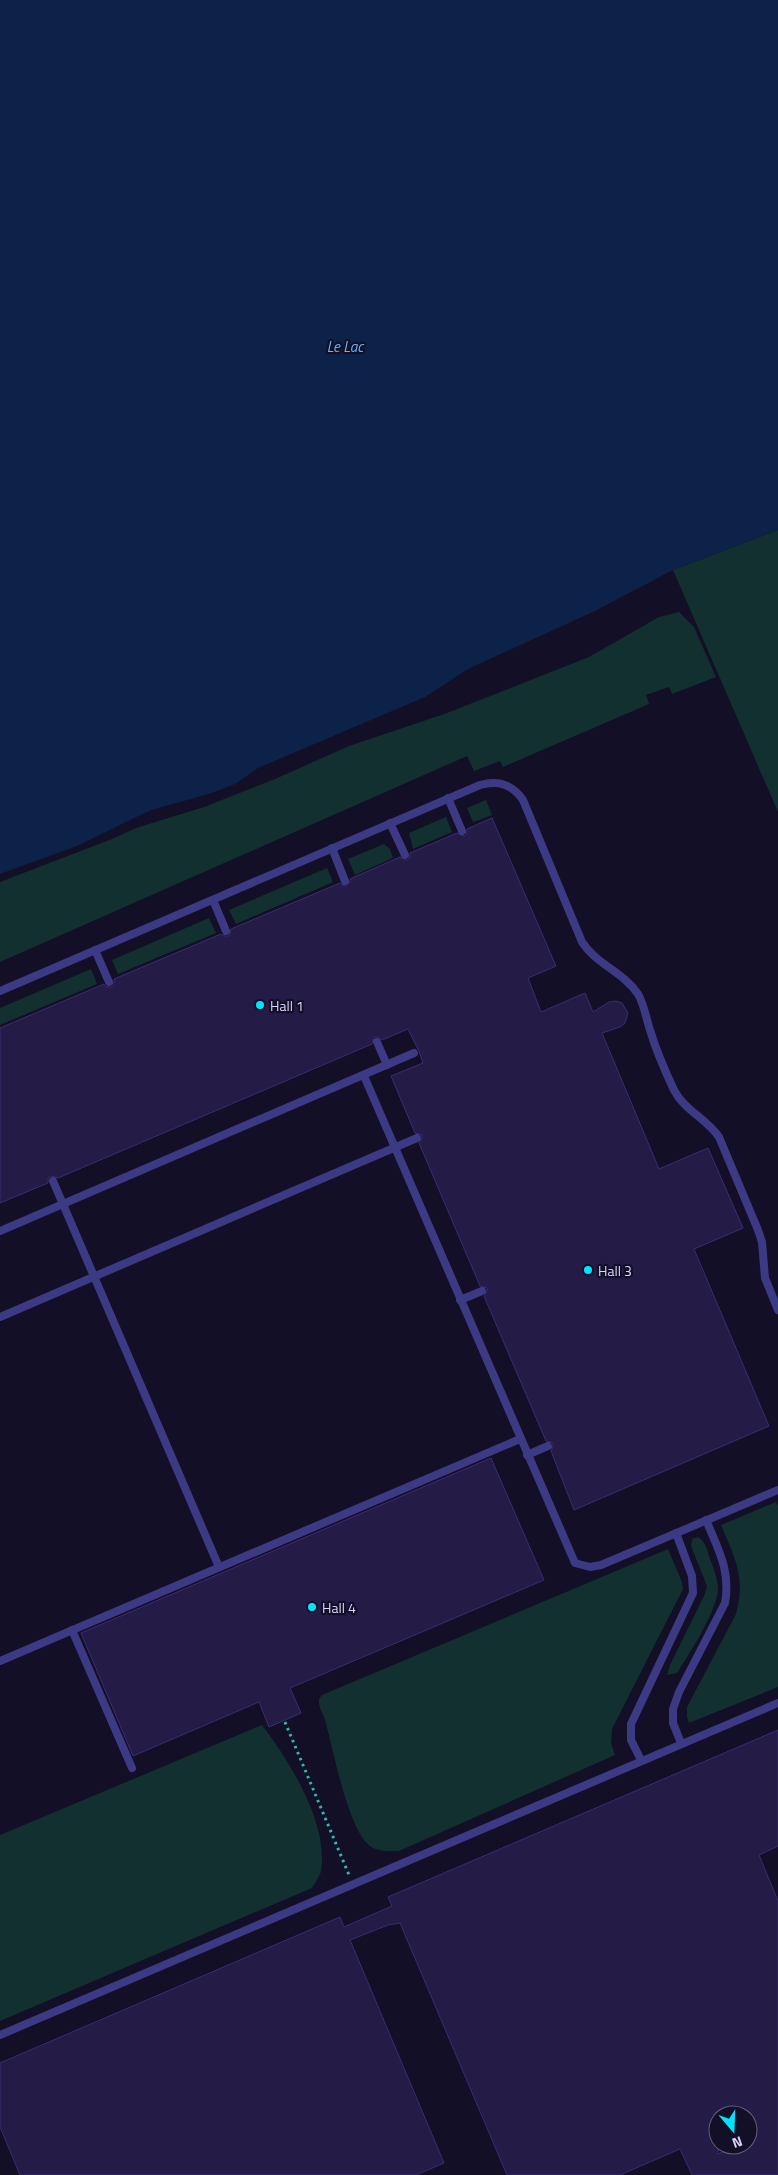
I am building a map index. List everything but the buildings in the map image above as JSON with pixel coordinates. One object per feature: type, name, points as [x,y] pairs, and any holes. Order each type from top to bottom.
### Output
[{"type":"lane","points":[[0,991],[448,798],[480,785],[499,782],[512,788],[523,800],[582,942],[590,954],[637,993],[654,1043],[674,1090],[679,1098],[713,1128],[718,1137],[758,1230],[762,1242],[765,1278],[778,1310]]},
{"type":"lane","points":[[448,798],[462,830]]},
{"type":"lane","points":[[390,823],[405,855]]},
{"type":"lane","points":[[332,848],[346,881]]},
{"type":"lane","points":[[213,900],[226,931]]},
{"type":"lane","points":[[96,950],[109,982]]},
{"type":"lane","points":[[377,1042],[387,1065]]},
{"type":"lane","points":[[0,1232],[414,1053]]},
{"type":"lane","points":[[364,1076],[575,1563],[590,1567],[601,1564],[778,1490]]},
{"type":"lane","points":[[0,1317],[417,1138]]},
{"type":"lane","points":[[53,1181],[219,1567]]},
{"type":"lane","points":[[460,1300],[482,1291]]},
{"type":"lane","points":[[0,1661],[520,1439]]},
{"type":"lane","points":[[527,1455],[548,1446]]},
{"type":"lane","points":[[681,1743],[673,1723],[673,1709],[679,1692],[725,1603],[728,1590],[728,1578],[706,1520]]},
{"type":"lane","points":[[641,1760],[631,1740],[631,1724],[693,1593],[692,1576],[676,1533]]},
{"type":"lane","points":[[72,1630],[132,1768]]},
{"type":"lane","points":[[0,2035],[778,1703]]},
{"type":"path","points":[[284,1722],[353,1884]]},
{"type":"green space","points":[[778,530],[778,812],[673,570]]},
{"type":"green space","points":[[679,612],[694,627],[716,677],[672,694],[669,687],[646,695],[649,704],[503,767],[500,761],[474,771],[467,756],[0,962],[0,882],[136,828],[204,807],[275,779],[349,746],[447,713],[589,657],[659,617]]},
{"type":"green space","points":[[486,800],[492,815],[473,822],[467,808]]},
{"type":"green space","points":[[446,817],[452,832],[413,849],[409,833]]},
{"type":"green space","points":[[384,844],[390,849],[393,858],[355,875],[348,859]]},
{"type":"green space","points":[[327,868],[333,882],[236,924],[229,910]]},
{"type":"green space","points":[[209,918],[216,933],[118,974],[112,960]]},
{"type":"green space","points":[[91,969],[97,984],[0,1025],[0,1008]]},
{"type":"green space","points":[[776,1502],[778,1506],[778,1687],[689,1723],[687,1707],[736,1614],[739,1601],[738,1568],[721,1525]]},
{"type":"green space","points":[[698,1537],[705,1545],[715,1573],[718,1586],[716,1599],[702,1632],[677,1673],[667,1675],[707,1586],[691,1546],[692,1539]]},
{"type":"green space","points":[[668,1549],[682,1582],[683,1589],[612,1729],[611,1743],[615,1755],[399,1851],[380,1850],[370,1846],[362,1837],[355,1824],[342,1788],[325,1720],[319,1705],[319,1699],[322,1695]]},
{"type":"green space","points":[[262,1725],[295,1774],[313,1813],[322,1853],[321,1871],[312,1888],[0,2021],[0,1835]]},
{"type":"water","name":"Le Lac","points":[[0,0],[778,0],[778,530],[673,570],[595,611],[468,669],[425,697],[258,768],[235,784],[209,794],[151,810],[77,846],[0,874]]},
{"type":"place","name":"Hall 1","points":[[260,1005]]},
{"type":"place","name":"Hall 3","points":[[588,1270]]},
{"type":"place","name":"Hall 4","points":[[312,1607]]}]
